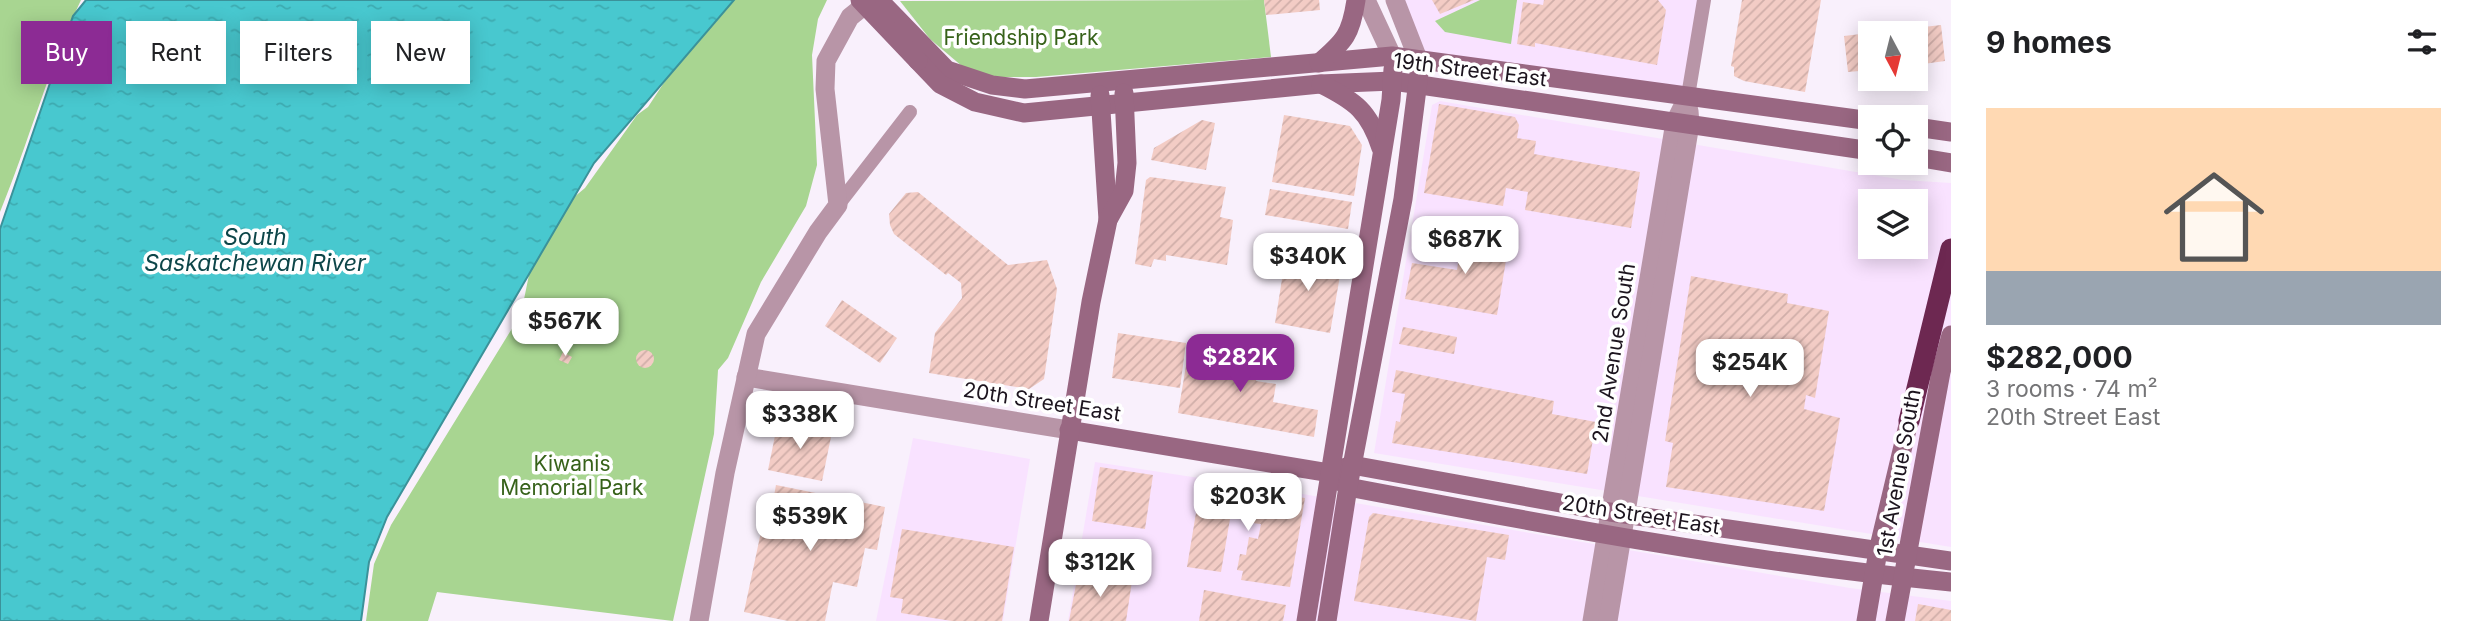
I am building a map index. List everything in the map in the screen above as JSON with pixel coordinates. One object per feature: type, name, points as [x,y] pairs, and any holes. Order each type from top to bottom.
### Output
[{"type":"highway","points":[[1909,421],[1951,249]]},
{"type":"main road","points":[[860,0],[923,57]]},
{"type":"main road","points":[[879,0],[923,57]]},
{"type":"main road","points":[[1319,63],[1346,38],[1351,29],[1356,0]]},
{"type":"main road","name":"19th Street East","points":[[923,57],[947,70],[1001,88],[1026,89],[1392,57],[1858,119]]},
{"type":"main road","name":"19th Street East","points":[[923,57],[940,84],[975,102],[1024,113],[1320,84],[1393,81],[1858,149]]},
{"type":"main road","points":[[1306,621],[1382,155],[1393,81],[1392,57]]},
{"type":"main road","points":[[1327,621],[1348,487],[1403,199],[1419,84],[1418,59]]},
{"type":"main road","points":[[1108,219],[1124,191],[1127,163],[1123,80]]},
{"type":"main road","points":[[1039,621],[1069,430],[1108,219],[1099,83]]},
{"type":"main road","points":[[1320,84],[1348,98],[1365,112],[1374,125],[1382,155]]},
{"type":"main road","points":[[1928,129],[1951,132]]},
{"type":"main road","points":[[1928,160],[1951,163]]},
{"type":"main road","name":"1st Avenue South","points":[[1895,621],[1941,372],[1951,335]]},
{"type":"main road","name":"1st Avenue South","points":[[1866,621],[1878,551],[1909,421]]},
{"type":"main road","name":"20th Street East","points":[[1069,430],[1330,473],[1348,487],[1614,534],[1903,578],[1951,582]]},
{"type":"main road","name":"20th Street East","points":[[1330,473],[1352,465],[1618,513],[1951,561]]},
{"type":"street","points":[[838,205],[825,89],[826,61],[850,17],[871,0]]},
{"type":"street","points":[[1366,0],[1392,57]]},
{"type":"street","points":[[1395,0],[1418,59]]},
{"type":"street","name":"2nd Avenue South","points":[[1592,621],[1618,513],[1704,0]]},
{"type":"street","points":[[699,621],[725,473],[755,334],[818,232],[910,112]]},
{"type":"street","name":"20th Street East","points":[[746,377],[1069,430]]},
{"type":"street","name":"2nd Avenue South","points":[[1608,621],[1614,534]]},
{"type":"shaded area","points":[[1395,0],[1705,0],[1688,96],[1418,59]]},
{"type":"shaded area","points":[[1440,101],[1858,172],[1858,175],[1951,183],[1951,547],[1374,453],[1432,105]]},
{"type":"shaded area","points":[[913,438],[1030,459],[1003,621],[876,621]]},
{"type":"shaded area","points":[[1095,462],[1297,493],[1850,588],[1951,601],[1951,621],[1068,621]]},
{"type":"green space","points":[[0,0],[81,0],[71,21],[21,21],[21,84],[47,84],[0,212]]},
{"type":"green space","name":"Kiwanis Memorial Park","points":[[729,0],[827,0],[818,19],[812,55],[817,165],[806,206],[761,282],[728,358],[718,370],[714,434],[673,621],[437,592],[428,621],[366,621],[374,564],[391,525],[521,314],[531,265],[573,198],[585,188],[637,115],[648,107],[692,40]]},
{"type":"green space","name":"Friendship Park","points":[[1264,0],[1271,57],[1036,77],[993,77],[963,67],[930,39],[900,1]]},
{"type":"green space","points":[[1480,0],[1517,0],[1511,44],[1445,32],[1435,21]]},
{"type":"water","name":"South Saskatchewan River","points":[[86,0],[734,0],[594,163],[387,517],[369,562],[361,621],[0,621],[0,229],[50,84],[112,84],[112,21],[71,21]]},
{"type":"building","points":[[1264,0],[1319,0],[1320,10],[1266,15]]},
{"type":"building","points":[[1432,0],[1474,0],[1440,14]]},
{"type":"building","points":[[1544,0],[1658,0],[1666,10],[1657,65],[1535,43],[1535,47],[1517,44],[1523,2],[1543,5]]},
{"type":"building","points":[[1742,0],[1821,0],[1805,92],[1744,81],[1734,76],[1734,67],[1731,66]]},
{"type":"building","points":[[1941,25],[1945,61],[1928,63],[1928,26]]},
{"type":"building","points":[[1858,34],[1858,71],[1848,72],[1844,36]]},
{"type":"building","points":[[1439,104],[1515,117],[1519,125],[1517,138],[1536,141],[1534,154],[1640,172],[1631,228],[1525,210],[1528,192],[1506,188],[1503,206],[1424,193]]},
{"type":"building","points":[[1284,115],[1350,126],[1362,145],[1354,196],[1272,182]]},
{"type":"building","points":[[1202,120],[1215,123],[1206,170],[1151,160],[1154,148]]},
{"type":"building","points":[[1150,177],[1226,187],[1220,217],[1233,220],[1227,265],[1166,255],[1166,261],[1154,259],[1151,267],[1135,264],[1146,180]]},
{"type":"building","points":[[1270,189],[1352,202],[1348,229],[1265,215]]},
{"type":"building","points":[[918,192],[1008,265],[1047,260],[1057,289],[1044,379],[1029,389],[929,373],[935,333],[962,298],[961,283],[948,273],[946,275],[894,234],[890,225],[889,214],[906,193]]},
{"type":"building","points":[[1464,228],[1510,236],[1497,315],[1405,299],[1412,263],[1457,270]]},
{"type":"building","points":[[1286,254],[1342,264],[1330,333],[1275,323]]},
{"type":"building","points":[[1691,276],[1788,294],[1787,303],[1829,311],[1815,398],[1806,395],[1804,409],[1840,418],[1824,511],[1666,487],[1673,443],[1665,441]]},
{"type":"building","points":[[842,300],[897,338],[880,363],[825,326]]},
{"type":"building","points":[[1403,327],[1457,337],[1454,354],[1399,344]]},
{"type":"building","points":[[1118,333],[1186,343],[1180,388],[1112,378]]},
{"type":"building","points":[[1228,342],[1262,348],[1256,381],[1276,384],[1273,402],[1318,410],[1314,437],[1178,413],[1188,354],[1206,357],[1204,365],[1224,369]]},
{"type":"building","points":[[641,350],[649,350],[654,359],[652,366],[641,368],[636,363],[636,355]]},
{"type":"building","points":[[563,352],[572,357],[568,364],[559,360]]},
{"type":"building","points":[[1396,370],[1554,401],[1552,414],[1596,422],[1587,474],[1392,443],[1396,421],[1400,422],[1405,394],[1392,392]]},
{"type":"building","points":[[778,421],[832,432],[822,481],[768,470]]},
{"type":"building","points":[[1100,467],[1153,475],[1145,529],[1092,521]]},
{"type":"building","points":[[1201,483],[1305,498],[1290,587],[1241,580],[1243,571],[1237,570],[1240,554],[1246,555],[1249,537],[1258,539],[1261,524],[1252,523],[1253,518],[1231,513],[1221,572],[1187,567]]},
{"type":"building","points":[[776,485],[885,507],[877,550],[865,548],[857,587],[833,582],[825,621],[788,621],[744,612],[762,527],[768,528]]},
{"type":"building","points":[[1373,513],[1509,535],[1505,560],[1487,557],[1476,621],[1354,601],[1369,517]]},
{"type":"building","points":[[902,529],[1014,547],[1002,621],[952,621],[901,613],[903,599],[890,597]]},
{"type":"building","points":[[1078,574],[1132,581],[1126,621],[1069,621]]},
{"type":"building","points":[[1204,590],[1286,605],[1283,621],[1199,621]]},
{"type":"building","points":[[1918,604],[1951,610],[1951,621],[1915,621]]}]
